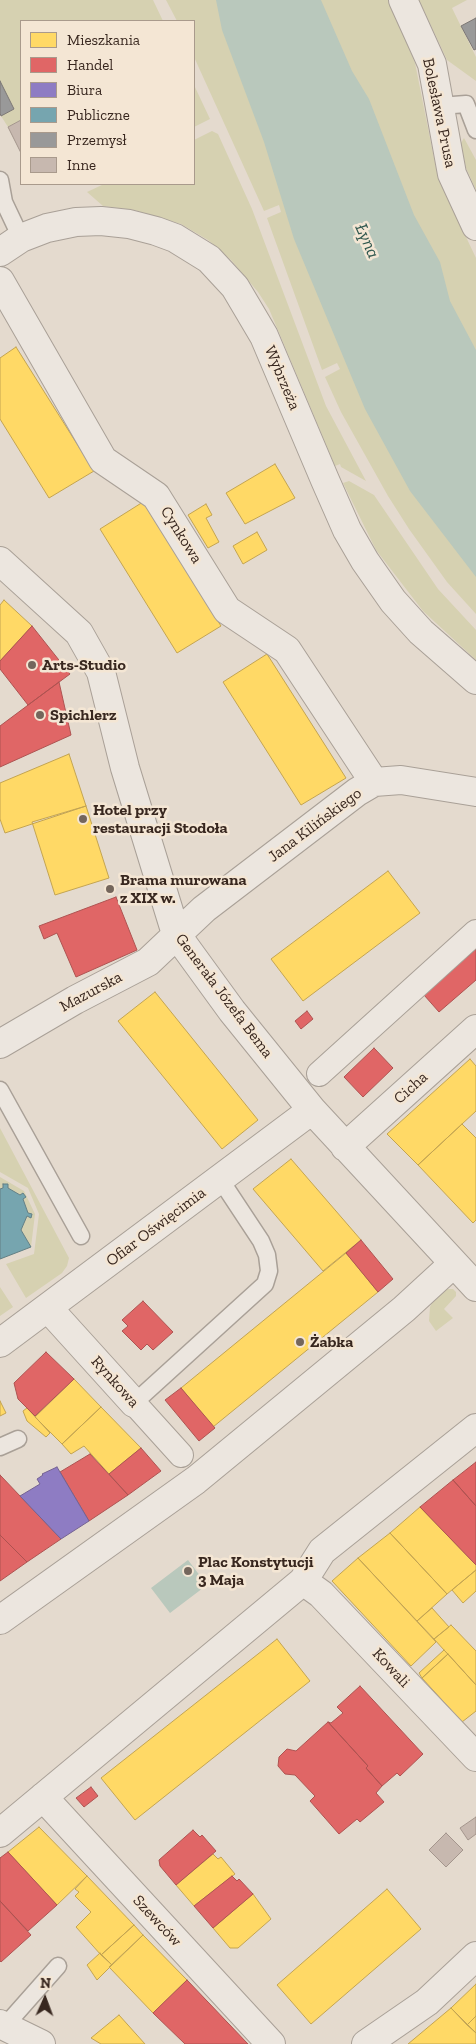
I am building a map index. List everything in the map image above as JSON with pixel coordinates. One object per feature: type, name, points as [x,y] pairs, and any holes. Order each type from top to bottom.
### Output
[{"type":"street","name":"Bolesława Prusa","points":[[403,0],[432,64],[461,105],[452,174],[476,226]]},
{"type":"street","name":"Wybrzeża","points":[[10,245],[47,228],[76,222],[130,224],[175,238],[209,259],[223,272],[248,305],[264,336],[347,530],[365,561],[393,601],[421,632],[476,680]]},
{"type":"street","name":"Cynkowa","points":[[0,280],[102,460],[156,496],[227,610],[287,650],[374,782]]},
{"type":"street","name":"Generała Józefa Bema","points":[[0,562],[79,633],[102,672],[125,768],[176,934],[232,1011],[312,1110],[453,1264]]},
{"type":"street","name":"Jana Kilińskiego","points":[[176,934],[211,903],[356,792],[374,782],[401,780],[476,792]]},
{"type":"street","points":[[319,1074],[476,932]]},
{"type":"street","name":"Mazurska","points":[[0,1044],[75,1000],[148,962],[176,934]]},
{"type":"street","name":"Cicha","points":[[345,1146],[476,1028]]},
{"type":"street","name":"Ofiar Oświęcimia","points":[[0,1344],[312,1110]]},
{"type":"street","points":[[0,1620],[196,1480],[404,1310],[453,1264],[476,1287]]},
{"type":"street","name":"Rynkowa","points":[[48,1308],[181,1455]]},
{"type":"street","points":[[0,1833],[303,1581],[322,1551],[476,1428]]},
{"type":"street","name":"Kowali","points":[[303,1581],[321,1594],[472,1745]]},
{"type":"street","name":"Szewców","points":[[43,1797],[271,2044]]},
{"type":"street","points":[[366,2044],[427,2002],[476,1956]]},
{"type":"street","points":[[2,2025],[41,2044]]},
{"type":"lane","points":[[461,105],[476,130]]},
{"type":"lane","points":[[0,180],[10,245]]},
{"type":"lane","points":[[0,1090],[81,1236]]},
{"type":"lane","points":[[134,1403],[265,1284],[270,1271],[267,1255],[261,1240],[220,1179]]},
{"type":"lane","points":[[0,1447],[18,1439]]},
{"type":"lane","points":[[2,2025],[58,1966]]},
{"type":"shaded area","points":[[0,0],[153,0],[163,20],[20,20],[20,121],[8,127],[1,116],[14,109],[0,81]]},
{"type":"shaded area","points":[[166,0],[241,0],[476,538],[476,614],[447,582],[409,529],[388,496],[341,412],[325,377],[340,369],[337,363],[322,370],[267,218],[281,212],[279,205],[264,211],[195,59],[195,20],[176,20]]},
{"type":"shaded area","points":[[315,0],[388,0],[403,34],[415,63],[438,178],[476,258],[476,389]]},
{"type":"shaded area","points":[[419,0],[467,0],[452,8],[476,57],[476,81],[447,60]]},
{"type":"shaded area","points":[[195,87],[210,119],[195,126]]},
{"type":"shaded area","points":[[212,131],[218,134],[252,209],[326,406],[366,481],[341,467],[340,464],[335,466],[269,309],[258,292],[231,260],[208,240],[181,224],[134,210],[103,206],[87,192],[102,185],[195,185],[195,140]]},
{"type":"shaded area","points":[[464,138],[476,160],[476,190],[466,168],[461,143]]},
{"type":"shaded area","points":[[349,481],[374,495],[438,589],[476,630],[476,660],[423,611],[376,550],[343,483]]},
{"type":"shaded area","points":[[0,1128],[69,1258],[67,1266],[62,1273],[26,1298],[6,1264],[34,1254],[39,1214],[28,1188],[0,1172]]},
{"type":"shaded area","points":[[0,1177],[24,1191],[35,1214],[31,1247],[21,1230],[27,1216],[31,1217],[32,1214],[28,1213],[23,1199],[26,1197],[23,1193],[20,1195],[8,1188],[8,1184],[3,1184],[3,1188],[0,1189]]},
{"type":"shaded area","points":[[0,1287],[13,1307],[0,1316]]},
{"type":"shaded area","points":[[446,1289],[453,1289],[456,1292],[456,1296],[444,1309],[453,1318],[436,1331],[429,1321],[430,1307],[433,1301]]},
{"type":"water","name":"Łyna","points":[[216,0],[321,0],[352,71],[369,99],[414,215],[440,262],[450,301],[476,350],[476,577],[410,491],[365,409],[294,239],[264,142],[222,30]]},
{"type":"water","points":[[188,1560],[207,1585],[170,1613],[151,1588]]},
{"type":"building: Mieszkania","points":[[16,347],[94,471],[49,498],[0,419],[0,358]]},
{"type":"building: Mieszkania","points":[[275,464],[295,498],[245,524],[226,493]]},
{"type":"building: Mieszkania","points":[[143,502],[221,626],[177,653],[100,529]]},
{"type":"building: Mieszkania","points":[[206,504],[212,515],[206,518],[219,542],[208,548],[188,515]]},
{"type":"building: Mieszkania","points":[[257,532],[267,550],[243,564],[233,546]]},
{"type":"building: Mieszkania","points":[[4,600],[32,626],[0,661],[0,605]]},
{"type":"building: Mieszkania","points":[[267,654],[346,778],[301,805],[223,682]]},
{"type":"building: Mieszkania","points":[[69,754],[86,806],[5,833],[0,819],[0,783]]},
{"type":"building: Mieszkania","points":[[86,806],[109,878],[55,895],[32,822]]},
{"type":"building: Mieszkania","points":[[388,871],[420,913],[303,1001],[271,959]]},
{"type":"building: Mieszkania","points":[[155,992],[258,1120],[222,1149],[118,1021]]},
{"type":"building: Mieszkania","points":[[470,1059],[476,1066],[476,1111],[418,1165],[387,1134]]},
{"type":"building: Mieszkania","points":[[462,1124],[476,1138],[476,1220],[473,1223],[418,1165]]},
{"type":"building: Mieszkania","points":[[291,1159],[361,1240],[323,1271],[253,1189]]},
{"type":"building: Mieszkania","points":[[346,1253],[378,1292],[213,1427],[181,1388]]},
{"type":"building: Mieszkania","points":[[74,1379],[101,1407],[62,1444],[35,1417]]},
{"type":"building: Mieszkania","points":[[0,1401],[6,1413],[0,1416]]},
{"type":"building: Mieszkania","points":[[101,1407],[141,1448],[109,1474],[84,1446],[71,1454],[62,1444]]},
{"type":"building: Mieszkania","points":[[27,1408],[50,1433],[46,1437],[27,1421],[23,1411]]},
{"type":"building: Mieszkania","points":[[420,1507],[476,1565],[476,1570],[447,1594],[390,1533]]},
{"type":"building: Mieszkania","points":[[390,1533],[447,1594],[417,1621],[358,1558]]},
{"type":"building: Mieszkania","points":[[358,1558],[436,1642],[411,1666],[332,1581]]},
{"type":"building: Mieszkania","points":[[476,1570],[476,1591],[463,1603],[452,1590]]},
{"type":"building: Mieszkania","points":[[432,1608],[449,1627],[434,1639],[417,1621]]},
{"type":"building: Mieszkania","points":[[451,1625],[476,1651],[476,1685],[434,1639]]},
{"type":"building: Mieszkania","points":[[277,1639],[310,1681],[135,1820],[101,1778]]},
{"type":"building: Mieszkania","points":[[444,1650],[448,1654],[422,1678],[419,1673]]},
{"type":"building: Mieszkania","points":[[448,1654],[476,1685],[476,1711],[462,1722],[422,1678]]},
{"type":"building: Mieszkania","points":[[39,1827],[87,1876],[57,1905],[8,1852]]},
{"type":"building: Mieszkania","points":[[213,1854],[218,1859],[221,1857],[235,1874],[194,1906],[176,1885]]},
{"type":"building: Mieszkania","points":[[87,1876],[134,1925],[101,1955],[76,1927],[91,1912],[75,1896],[79,1892],[75,1889]]},
{"type":"building: Mieszkania","points":[[387,1889],[421,1929],[311,2024],[277,1985]]},
{"type":"building: Mieszkania","points":[[253,1894],[271,1919],[238,1948],[230,1948],[213,1928]]},
{"type":"building: Mieszkania","points":[[134,1925],[143,1935],[112,1965],[101,1955]]},
{"type":"building: Mieszkania","points":[[143,1935],[187,1980],[153,2013],[109,1967]]},
{"type":"building: Mieszkania","points":[[100,1953],[112,1965],[97,1980],[87,1965]]},
{"type":"building: Mieszkania","points":[[476,1984],[476,2016],[467,2025],[451,2008]]},
{"type":"building: Mieszkania","points":[[451,2008],[476,2033],[476,2044],[408,2044]]},
{"type":"building: Mieszkania","points":[[119,2015],[145,2044],[101,2044],[91,2038]]},
{"type":"building: Mieszkania","points":[[476,2016],[476,2033],[467,2025]]},
{"type":"building: Handel","name":"Arts-Studio","points":[[32,626],[70,674],[28,705],[0,669],[0,661]]},
{"type":"building: Handel","name":"Spichlerz","points":[[59,682],[71,735],[0,767],[0,726]]},
{"type":"building: Handel","points":[[116,897],[137,950],[76,977],[57,933],[44,939],[39,926]]},
{"type":"building: Handel","points":[[476,949],[476,980],[439,1012],[424,995],[428,987],[430,990],[442,979],[440,977],[444,973],[446,976],[463,960],[462,958],[465,955],[467,957]]},
{"type":"building: Handel","points":[[307,1011],[313,1019],[301,1029],[295,1021]]},
{"type":"building: Handel","points":[[374,1048],[393,1068],[363,1097],[344,1077]]},
{"type":"building: Handel","points":[[361,1240],[393,1279],[378,1292],[346,1253]]},
{"type":"building: Handel","points":[[143,1301],[173,1332],[153,1350],[147,1344],[141,1350],[122,1331],[128,1326],[122,1320]]},
{"type":"building: Handel","points":[[46,1352],[74,1379],[35,1416],[18,1399],[14,1383]]},
{"type":"building: Handel","points":[[181,1388],[215,1428],[199,1441],[165,1400]]},
{"type":"building: Handel","points":[[141,1448],[161,1471],[128,1495],[109,1474]]},
{"type":"building: Handel","points":[[90,1454],[128,1495],[89,1521],[60,1472]]},
{"type":"building: Handel","points":[[476,1462],[476,1506],[453,1480]]},
{"type":"building: Handel","points":[[0,1475],[61,1539],[27,1562],[0,1535]]},
{"type":"building: Handel","points":[[453,1480],[476,1506],[476,1565],[420,1507]]},
{"type":"building: Handel","points":[[0,1535],[27,1562],[0,1581]]},
{"type":"building: Handel","points":[[360,1686],[423,1754],[400,1776],[397,1773],[382,1786],[366,1768],[368,1766],[328,1722],[331,1723],[343,1713],[337,1707]]},
{"type":"building: Handel","points":[[328,1722],[368,1766],[366,1768],[382,1786],[376,1793],[384,1802],[360,1822],[357,1819],[339,1834],[310,1801],[315,1796],[295,1775],[285,1774],[278,1766],[279,1757],[287,1749],[296,1751]]},
{"type":"building: Handel","points":[[91,1787],[98,1796],[84,1807],[76,1798]]},
{"type":"building: Handel","points":[[193,1830],[200,1837],[202,1835],[216,1851],[176,1885],[160,1866],[159,1860]]},
{"type":"building: Handel","points":[[8,1852],[57,1905],[28,1931],[0,1901],[0,1858]]},
{"type":"building: Handel","points":[[232,1876],[237,1881],[239,1879],[253,1894],[213,1928],[194,1906]]},
{"type":"building: Handel","points":[[0,1901],[31,1935],[1,1962],[0,1961]]},
{"type":"building: Handel","points":[[187,1980],[248,2044],[185,2044],[153,2013]]},
{"type":"building: Biura","points":[[57,1467],[89,1521],[61,1539],[20,1496],[40,1484],[37,1479],[42,1474]]},
{"type":"building: Publiczne","points":[[3,1184],[8,1184],[8,1188],[20,1195],[23,1193],[26,1197],[23,1199],[28,1213],[32,1214],[31,1218],[27,1216],[21,1230],[31,1247],[0,1259],[0,1189],[3,1188]]},
{"type":"building: Przemysł","points":[[476,18],[476,49],[474,50],[461,26]]},
{"type":"building: Przemysł","points":[[0,81],[14,109],[1,116],[0,113]]},
{"type":"building: Inne","points":[[20,121],[20,151],[8,127]]},
{"type":"building: Inne","points":[[476,1817],[476,1834],[468,1840],[460,1828]]},
{"type":"building: Inne","points":[[446,1833],[463,1850],[446,1867],[429,1850]]},
{"type":"place","name":"Arts-Studio","points":[[32,665]]},
{"type":"place","name":"Spichlerz","points":[[40,715]]},
{"type":"place","name":"Hotel przy restauracji Stodoła","points":[[83,819]]},
{"type":"place","name":"Brama murowana z XIX w.","points":[[110,889]]},
{"type":"place","name":"Żabka","points":[[300,1342]]},
{"type":"place","name":"Plac Konstytucji 3 Maja","points":[[188,1571]]}]
